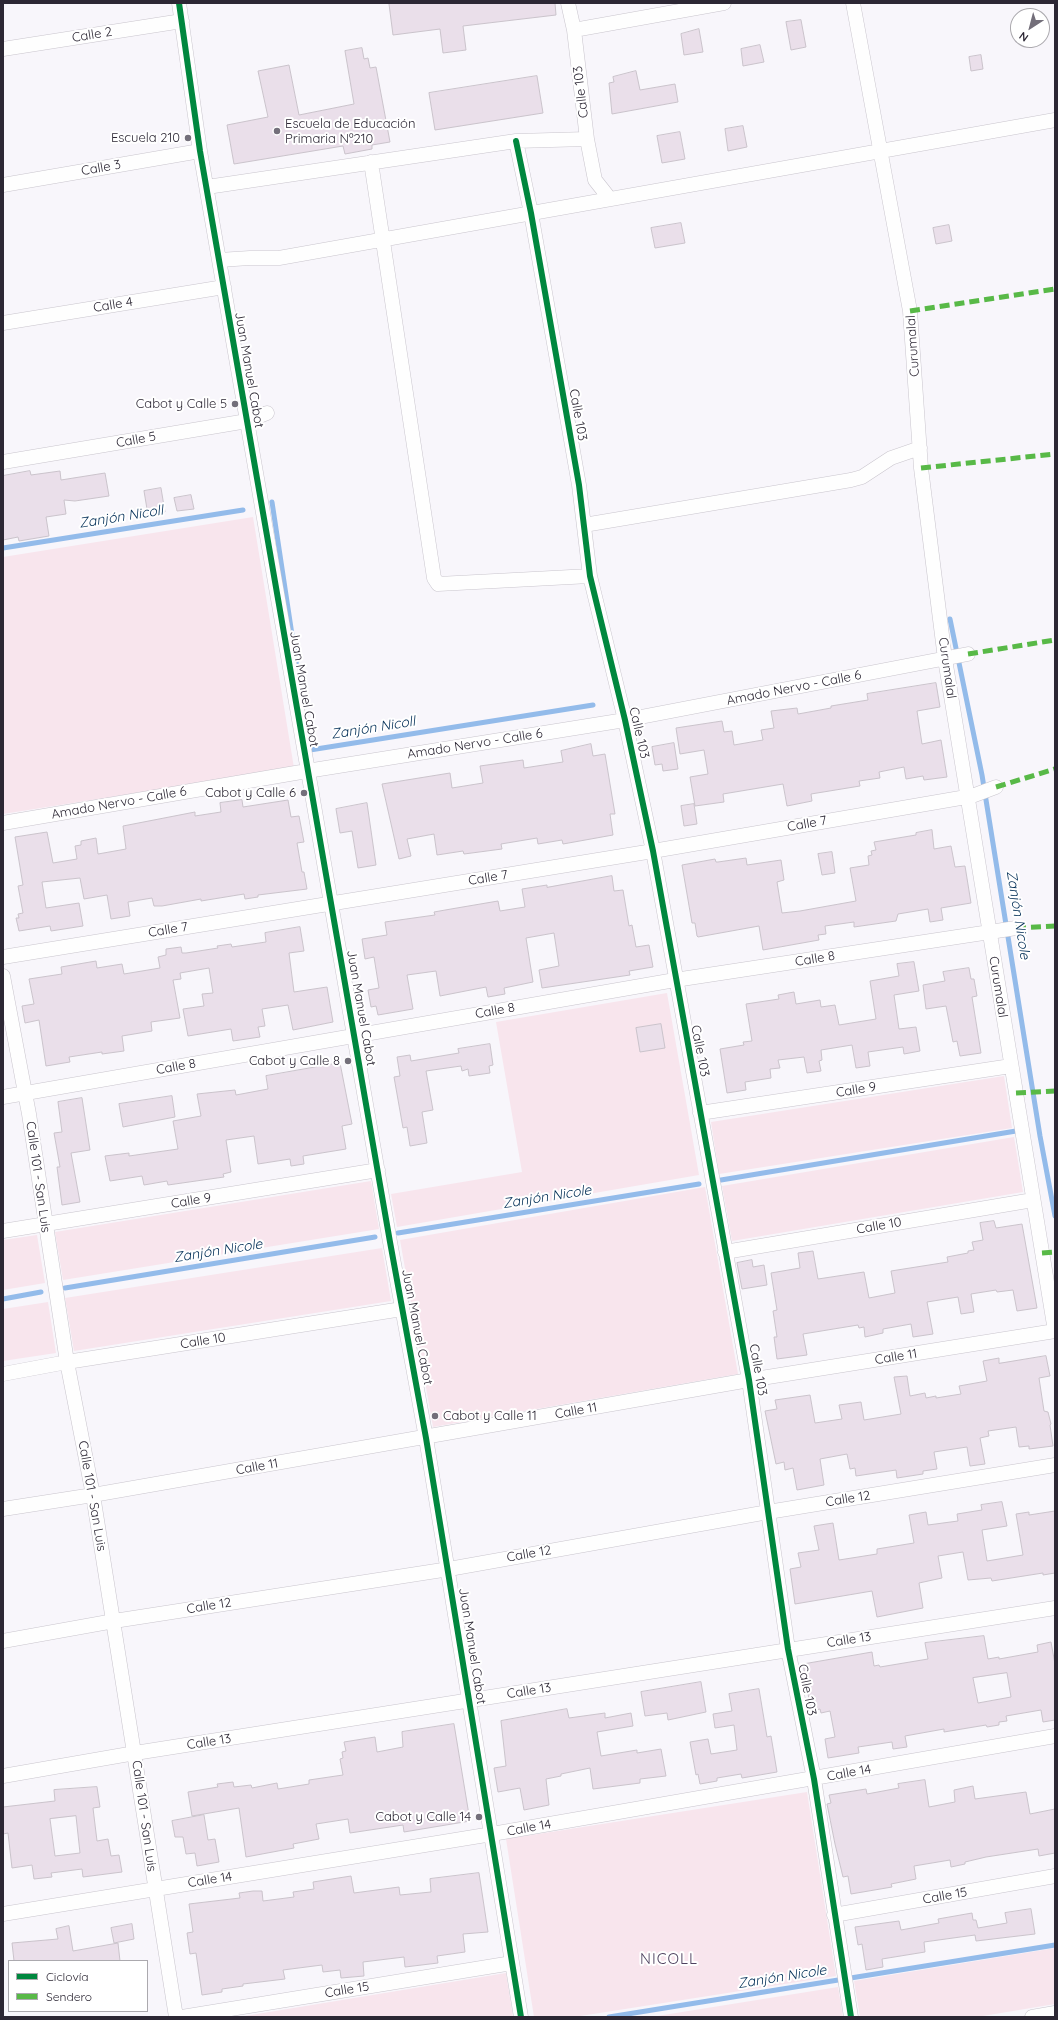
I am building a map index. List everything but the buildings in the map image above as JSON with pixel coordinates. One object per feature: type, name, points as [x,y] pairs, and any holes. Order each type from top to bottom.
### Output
[{"type":"street","name":"Juan Manuel Cabot","points":[[178,3],[182,21],[200,151],[307,771],[449,1569],[521,2017]]},
{"type":"street","name":"Calle 103","points":[[568,3],[574,30],[587,139],[595,180],[610,199]]},
{"type":"street","points":[[574,30],[724,3]]},
{"type":"street","name":"Curumalal","points":[[852,3],[910,311],[920,448],[945,659],[970,796],[989,932],[1055,1331]]},
{"type":"street","name":"Calle 2","points":[[3,49],[182,21]]},
{"type":"street","points":[[219,260],[279,258],[879,150],[1055,120]]},
{"type":"street","points":[[207,187],[516,141],[587,139]]},
{"type":"street","name":"Calle 103","points":[[516,141],[531,213],[579,485],[590,576],[626,720],[653,851],[675,980],[749,1380],[788,1649],[814,1779],[834,1915],[852,2017]]},
{"type":"street","name":"Calle 3","points":[[3,185],[200,151]]},
{"type":"street","points":[[371,162],[434,578],[438,584],[590,576]]},
{"type":"street","name":"Calle 4","points":[[3,323],[224,287]]},
{"type":"street","name":"Calle 5","points":[[3,462],[247,421],[268,412]]},
{"type":"street","points":[[584,525],[851,480],[862,477],[891,458],[920,448]]},
{"type":"street","name":"Amado Nervo - Calle 6","points":[[3,823],[307,771],[626,720],[968,654]]},
{"type":"street","name":"Calle 7","points":[[3,957],[653,851],[970,796],[996,787]]},
{"type":"street","name":"Calle 8","points":[[3,1097],[675,980],[1016,928]]},
{"type":"street","name":"Calle 101 - San Luis","points":[[3,976],[25,1094],[44,1225],[67,1362],[93,1495],[114,1621],[176,2017]]},
{"type":"street","name":"Calle 9","points":[[700,1113],[1011,1066]]},
{"type":"street","name":"Calle 9","points":[[3,1231],[378,1170]]},
{"type":"street","name":"Calle 10","points":[[725,1252],[1033,1200]]},
{"type":"street","name":"Calle 10","points":[[3,1374],[67,1362],[402,1309]]},
{"type":"street","name":"Calle 11","points":[[3,1509],[426,1438],[749,1380],[1055,1331]]},
{"type":"street","name":"Calle 12","points":[[3,1641],[114,1621],[449,1569],[768,1512],[1055,1465]]},
{"type":"street","name":"Calle 13","points":[[3,1776],[135,1753],[1055,1608]]},
{"type":"street","name":"Calle 14","points":[[3,1914],[492,1834],[1055,1736]]},
{"type":"street","name":"Calle 15","points":[[834,1915],[1055,1876]]},
{"type":"street","name":"Calle 15","points":[[182,2017],[512,1963]]},
{"type":"street","points":[[1032,2017],[1055,2013]]},
{"type":"shaded area","points":[[253,517],[294,768],[3,814],[3,557]]},
{"type":"shaded area","points":[[667,993],[699,1175],[397,1227],[391,1194],[522,1172],[496,1022]]},
{"type":"shaded area","points":[[1004,1076],[1012,1128],[719,1174],[711,1122]]},
{"type":"shaded area","points":[[1014,1137],[1023,1192],[732,1241],[722,1186]]},
{"type":"shaded area","points":[[371,1181],[379,1229],[63,1280],[55,1232]]},
{"type":"shaded area","points":[[705,1187],[738,1374],[433,1427],[400,1240]]},
{"type":"shaded area","points":[[37,1235],[45,1283],[3,1290],[3,1240]]},
{"type":"shaded area","points":[[382,1248],[391,1301],[74,1351],[65,1298]]},
{"type":"shaded area","points":[[48,1302],[56,1353],[3,1361],[3,1309]]},
{"type":"shaded area","points":[[807,1792],[836,1976],[574,2017],[534,2017],[506,1839]]},
{"type":"shaded area","points":[[1055,1948],[1055,2004],[977,2017],[860,2017],[854,1981]]},
{"type":"shaded area","points":[[506,1973],[513,2017],[239,2017]]},
{"type":"shaded area","points":[[838,1987],[843,2017],[651,2017]]},
{"type":"waterway","name":"Zanjón Nicoll","points":[[272,502],[299,681]]},
{"type":"waterway","name":"Zanjón Nicoll","points":[[3,548],[243,510]]},
{"type":"waterway","name":"Zanjón Nicole","points":[[950,619],[982,775],[1040,1136],[1055,1216]]},
{"type":"waterway","name":"Zanjón Nicoll","points":[[309,746],[310,750],[593,705]]},
{"type":"waterway","name":"Zanjón Nicole","points":[[721,1180],[1016,1131]]},
{"type":"waterway","name":"Zanjón Nicole","points":[[398,1233],[699,1184]]},
{"type":"waterway","name":"Zanjón Nicole","points":[[65,1288],[375,1237]]},
{"type":"waterway","name":"Zanjón Nicole","points":[[3,1299],[41,1292]]},
{"type":"waterway","name":"Zanjón Nicole","points":[[609,2017],[1055,1945]]},
{"type":"marked path","points":[[910,311],[1055,289]]},
{"type":"marked path","points":[[921,468],[1055,454]]},
{"type":"marked path","points":[[968,654],[1055,640]]},
{"type":"marked path","points":[[996,787],[1055,769]]},
{"type":"marked path","points":[[1016,928],[1055,926]]},
{"type":"marked path","points":[[1016,1093],[1055,1091]]},
{"type":"marked path","points":[[1042,1253],[1055,1252]]},
{"type":"cycle path","points":[[179,3],[200,151],[390,1242],[426,1438],[521,2017]]},
{"type":"cycle path","points":[[516,141],[531,213],[579,485],[590,576],[625,720],[653,851],[749,1380],[788,1649],[814,1779],[851,2017]]},
{"type":"place","name":"Escuela de Educación Primaria Nº210","points":[[277,131]]},
{"type":"place","name":"Escuela 210","points":[[188,138]]},
{"type":"place","name":"Cabot y Calle 5","points":[[235,404]]},
{"type":"place","name":"Cabot y Calle 6","points":[[304,793]]},
{"type":"place","name":"Cabot y Calle 8","points":[[348,1061]]},
{"type":"place","name":"Cabot y Calle 11","points":[[435,1416]]},
{"type":"place","name":"Cabot y Calle 14","points":[[479,1817]]},
{"type":"district","name":"NICOLL","points":[[669,1959]]}]
